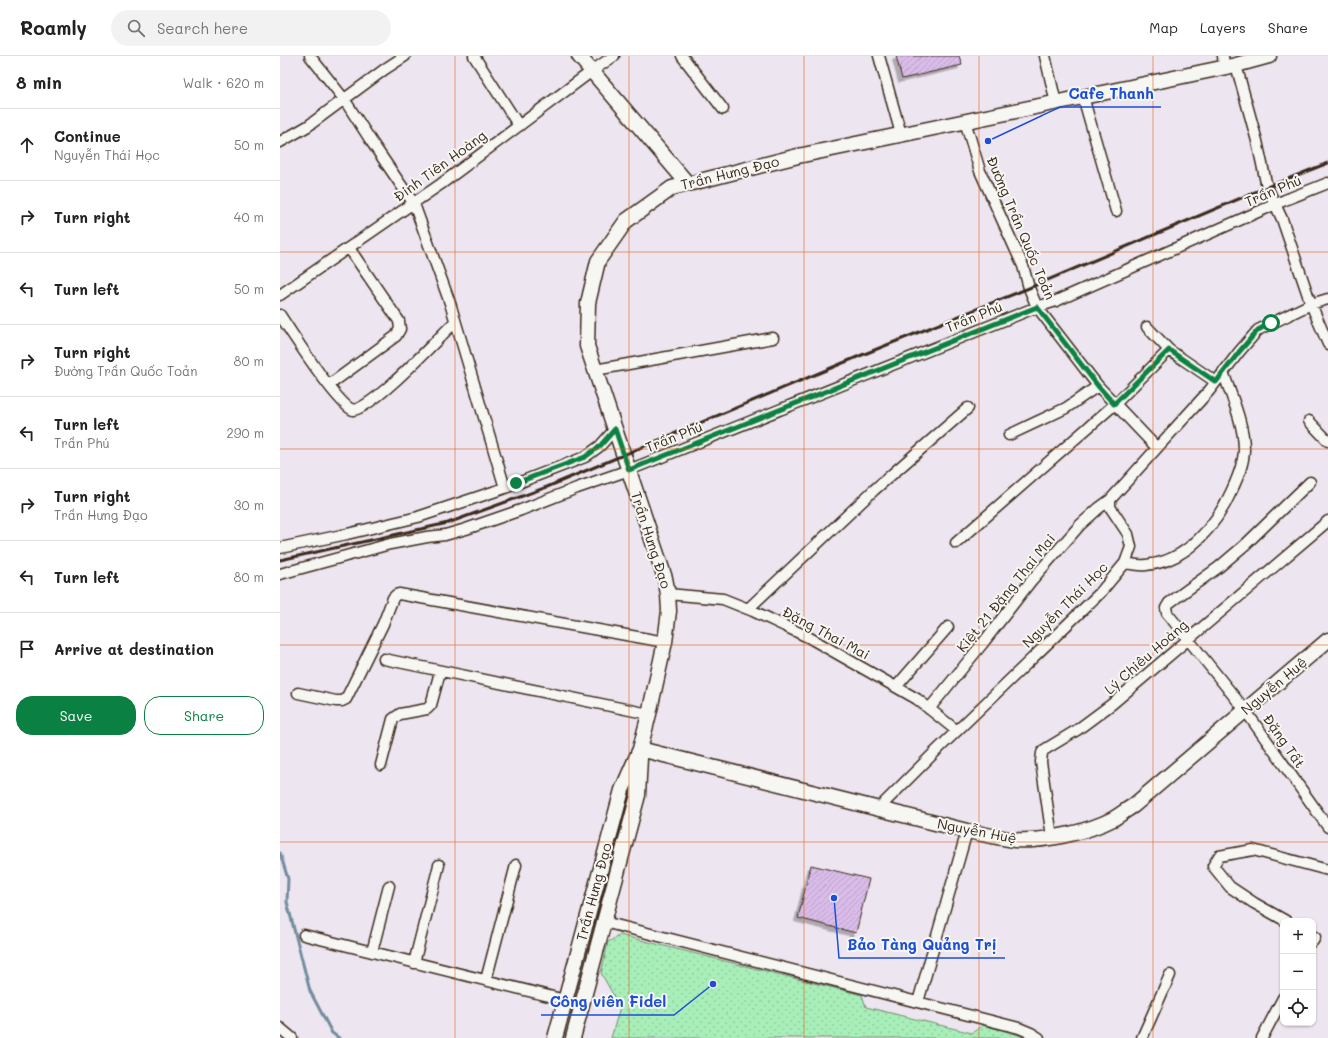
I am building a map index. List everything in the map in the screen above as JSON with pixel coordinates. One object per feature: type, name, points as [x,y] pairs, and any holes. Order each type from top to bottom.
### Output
[{"type":"street","points":[[310,56],[344,99],[414,204],[450,303],[505,488]]},
{"type":"street","points":[[280,142],[308,126],[405,56]]},
{"type":"street","points":[[474,56],[519,126]]},
{"type":"street","points":[[579,56],[688,184]]},
{"type":"street","name":"Đinh Tiên Hoàng","points":[[280,295],[414,204],[614,56]]},
{"type":"street","points":[[682,56],[723,109]]},
{"type":"street","points":[[879,56],[901,134]]},
{"type":"street","points":[[1045,56],[1056,103]]},
{"type":"street","name":"Trần Hưng Đạo","points":[[555,1038],[622,790],[640,749],[649,714],[670,611],[665,578],[587,346],[587,310],[598,260],[626,220],[672,188],[798,156],[1056,103],[1228,63],[1269,56]]},
{"type":"street","points":[[1228,63],[1257,141],[1267,187],[1282,219],[1311,304],[1328,344]]},
{"type":"street","points":[[1083,97],[1116,211]]},
{"type":"street","name":"Đường Trần Quốc Toản","points":[[965,121],[980,171],[1023,266],[1029,288],[1037,307],[1098,386],[1156,448]]},
{"type":"street","name":"Trần Phú","points":[[280,574],[390,544],[444,535],[466,529],[629,470],[1037,307],[1056,301],[1275,204],[1328,183]]},
{"type":"street","points":[[329,385],[396,336],[400,329],[399,321],[349,248]]},
{"type":"street","points":[[1110,500],[1209,391],[1258,330],[1311,304],[1328,299]]},
{"type":"street","points":[[280,315],[329,385],[346,406],[356,410],[383,391],[455,322]]},
{"type":"street","points":[[1146,327],[1169,350],[1216,382]]},
{"type":"street","points":[[595,370],[773,338]]},
{"type":"street","points":[[956,543],[1114,404],[1169,350]]},
{"type":"street","points":[[1125,563],[1146,565],[1167,560],[1176,556],[1202,536],[1223,509],[1241,468],[1244,452],[1238,416],[1223,372]]},
{"type":"street","points":[[1009,435],[1066,408],[1098,386]]},
{"type":"street","points":[[748,609],[874,490],[968,408]]},
{"type":"street","points":[[1309,421],[1328,441]]},
{"type":"street","points":[[280,548],[418,517],[505,488],[585,457],[600,446],[615,429]]},
{"type":"street","name":"Đặng Tất","points":[[1310,482],[1246,544],[1219,567],[1169,603],[1166,608],[1167,613],[1245,710],[1328,827]]},
{"type":"street","name":"Nguyễn Thái Học","points":[[878,809],[1100,593],[1125,563],[1131,547],[1128,534],[1110,507],[1110,500]]},
{"type":"street","name":"Kiệt 21 Đặng Thai Mai","points":[[929,709],[1031,582],[1080,524],[1110,500]]},
{"type":"street","name":"Lý Chiêu Hoàng","points":[[1052,837],[1041,762],[1042,753],[1044,750],[1096,717],[1328,521]]},
{"type":"street","points":[[298,693],[336,701],[346,699],[383,624],[393,598],[399,594],[664,642]]},
{"type":"street","name":"Đặng Thai Mai","points":[[668,594],[723,599],[808,637],[917,699],[957,731]]},
{"type":"street","points":[[896,687],[948,628]]},
{"type":"street","name":"Nguyễn Huệ","points":[[640,749],[967,831],[1016,840],[1043,839],[1087,830],[1112,819],[1133,806],[1328,640]]},
{"type":"street","points":[[384,659],[440,672],[649,714]]},
{"type":"street","points":[[381,765],[393,718],[400,714],[427,709],[431,705],[440,672]]},
{"type":"street","name":"Trần Hưng Đạo","points":[[573,1038],[638,795],[640,749]]},
{"type":"street","points":[[918,1002],[967,831]]},
{"type":"street","points":[[1281,918],[1230,887],[1213,866],[1218,856],[1252,850],[1328,870]]},
{"type":"street","points":[[414,963],[439,865]]},
{"type":"street","points":[[486,980],[516,865]]},
{"type":"street","points":[[372,952],[390,886]]},
{"type":"street","points":[[604,922],[1019,1028],[1032,1033],[1039,1038]]},
{"type":"street","points":[[304,936],[565,1000]]},
{"type":"street","points":[[1142,1038],[1170,975]]},
{"type":"street","points":[[1262,1038],[1280,1004]]},
{"type":"street","points":[[280,1028],[292,1038]]},
{"type":"green space","points":[[620,935],[862,995],[866,1007],[972,1033],[983,1025],[1019,1035],[1024,1038],[611,1038],[620,1007],[601,973],[608,942]]},
{"type":"building","points":[[896,56],[959,56],[962,65],[902,79]]},
{"type":"building","points":[[811,865],[869,879],[856,933],[798,918]]},
{"type":"waterway","points":[[280,853],[288,879],[287,902],[310,991],[332,1033],[339,1038]]},
{"type":"railway","points":[[280,560],[448,523],[547,487],[862,355],[1029,288],[1267,187],[1328,163]]},
{"type":"place","name":"Cafe Thanh","points":[[988,141]]},
{"type":"place","name":"Bảo Tàng Quảng Trị","points":[[834,898]]},
{"type":"place","name":"Công viên Fidel","points":[[713,984]]},
{"type":"route","points":[[516,483],[585,457],[600,446],[615,429],[629,470],[1037,307],[1098,386],[1114,404],[1169,350],[1216,382],[1258,330],[1271,323]]}]
